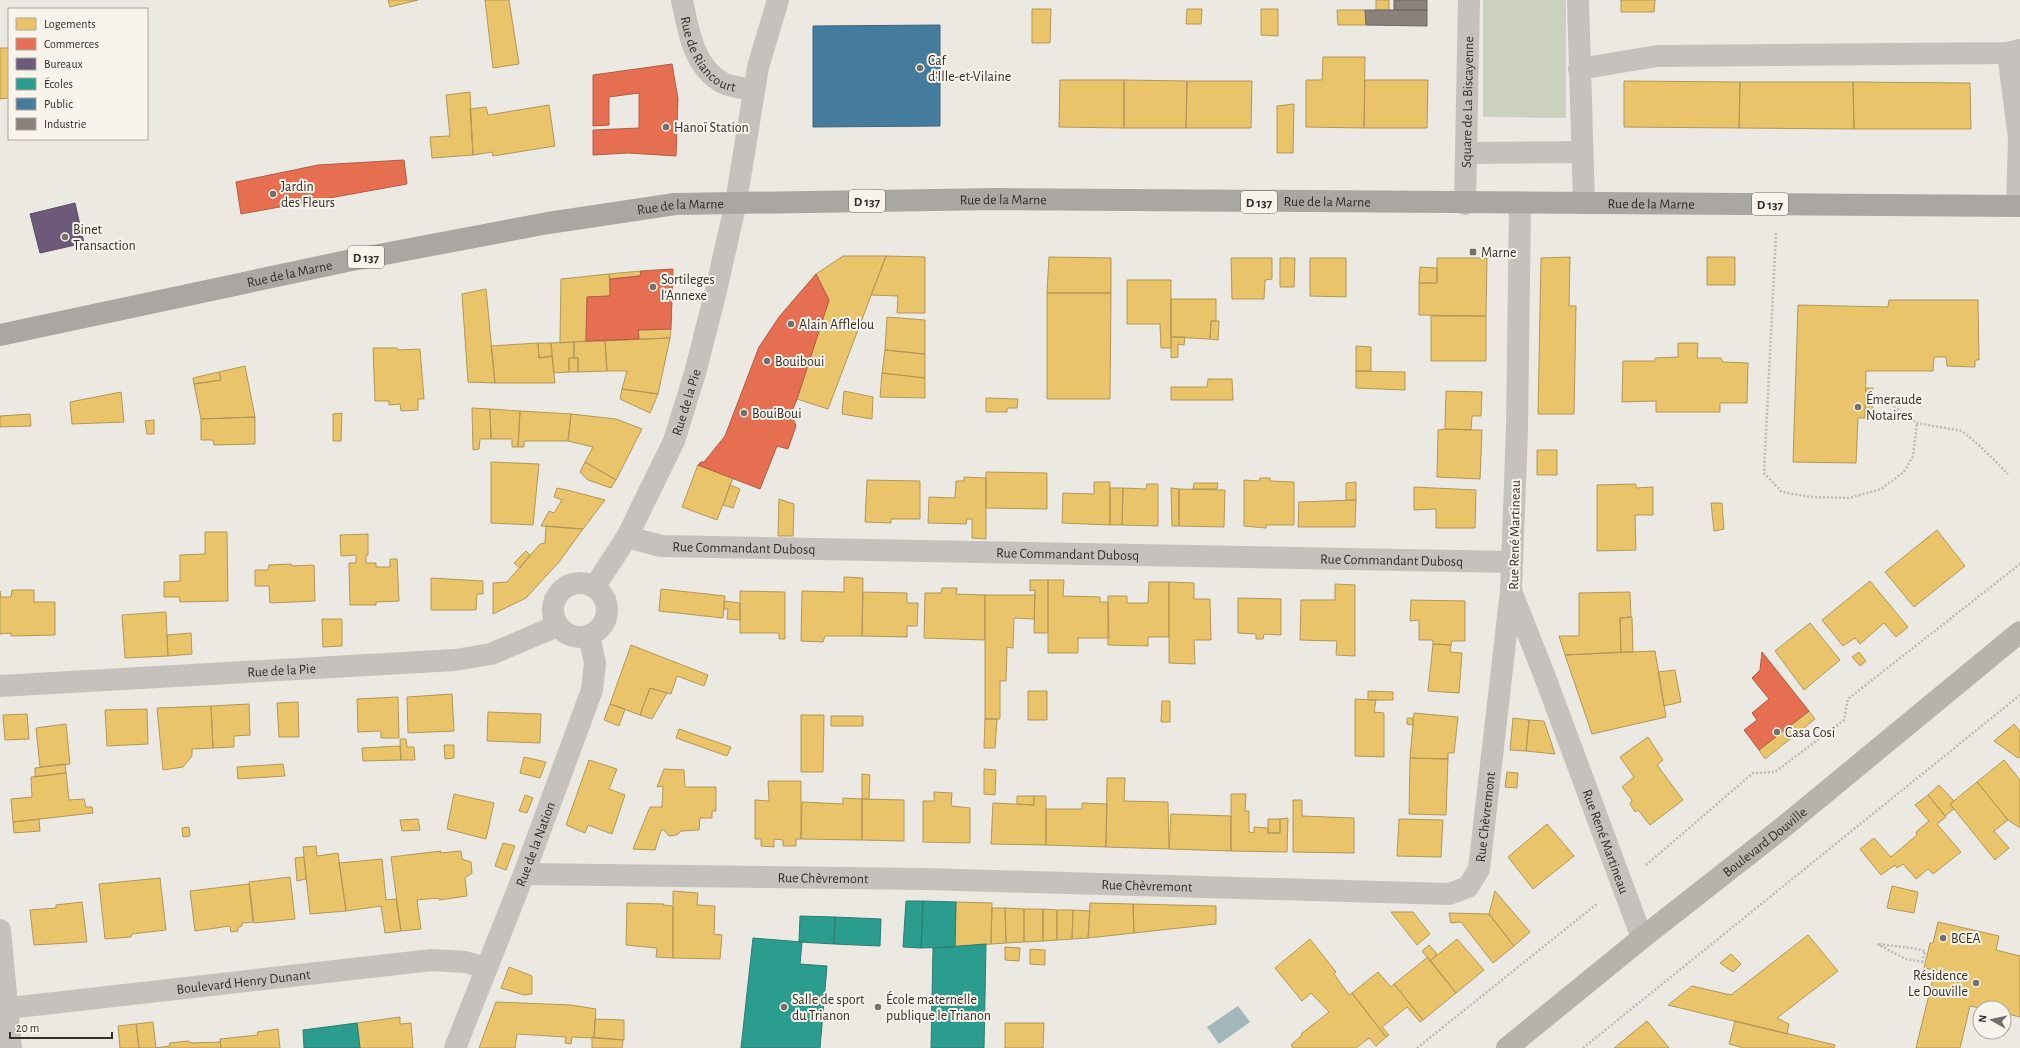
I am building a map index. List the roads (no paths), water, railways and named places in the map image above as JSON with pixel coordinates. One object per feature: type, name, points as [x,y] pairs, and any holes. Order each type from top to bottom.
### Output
[{"type":"main road","name":"Rue de la Marne","points":[[0,335],[347,261],[548,223],[675,204],[736,202],[997,200],[1465,204],[1584,202],[2019,206]]},
{"type":"street","name":"Rue de Riancourt","points":[[682,0],[692,42],[699,59],[709,72],[723,84],[753,90]]},
{"type":"street","name":"Rue de la Pie","points":[[595,586],[627,537],[674,442],[695,373],[736,202],[753,90],[758,67],[778,0]]},
{"type":"street","name":"Square de La Biscayenne","points":[[1465,204],[1470,0]]},
{"type":"street","points":[[1578,0],[1584,202]]},
{"type":"street","points":[[1579,69],[1657,56],[2014,51],[2019,138],[2019,206]]},
{"type":"street","points":[[1467,153],[1582,152]]},
{"type":"street","name":"Rue René Martineau","points":[[1520,203],[1517,428],[1511,591],[1545,677],[1642,938]]},
{"type":"street","name":"Rue Commandant Dubosq","points":[[627,537],[661,546],[1511,562]]},
{"type":"street","points":[[585,582],[595,586],[603,594],[607,604],[607,615],[603,625],[596,633],[589,635],[575,637],[565,633],[557,626],[553,615],[553,605],[557,595],[564,587],[574,583],[585,582]]},
{"type":"street","name":"Rue Chèvremont","points":[[524,874],[926,879],[1449,894],[1468,887],[1479,869],[1511,591]]},
{"type":"street","name":"Rue de la Pie","points":[[0,686],[455,660],[491,654],[557,626]]},
{"type":"street","name":"Boulevard Douville","points":[[1507,1048],[1642,938],[1781,829],[2020,632]]},
{"type":"street","name":"Rue de la Nation","points":[[455,1048],[524,874],[592,690],[595,664],[589,635]]},
{"type":"street","points":[[0,930],[3,1009],[11,1048]]},
{"type":"street","name":"Boulevard Henry Dunant","points":[[3,1009],[432,960],[465,962],[487,968]]},
{"type":"water","points":[[1238,1006],[1250,1022],[1219,1044],[1207,1027]]},
{"type":"place","name":"Caf d'Ille-et-Vilaine","points":[[920,68]]},
{"type":"place","name":"Hanoï Station","points":[[666,127]]},
{"type":"place","name":"Jardin des Fleurs","points":[[273,194]]},
{"type":"place","name":"Binet Transaction","points":[[65,237]]},
{"type":"place","name":"Marne","points":[[1473,252]]},
{"type":"place","name":"Sortileges l'Annexe","points":[[653,287]]},
{"type":"place","name":"Alain Afflelou","points":[[791,324]]},
{"type":"place","name":"Bouiboui","points":[[767,361]]},
{"type":"place","name":"Émeraude Notaires","points":[[1858,407]]},
{"type":"place","name":"BouiBoui","points":[[744,413]]},
{"type":"place","name":"Casa Cosi","points":[[1777,732]]},
{"type":"place","name":"BCEA","points":[[1943,938]]},
{"type":"place","name":"Résidence Le Douville","points":[[1976,983]]},
{"type":"place","name":"Salle de sport du Trianon","points":[[784,1007]]},
{"type":"place","name":"École maternelle publique le Trianon","points":[[878,1007]]}]
